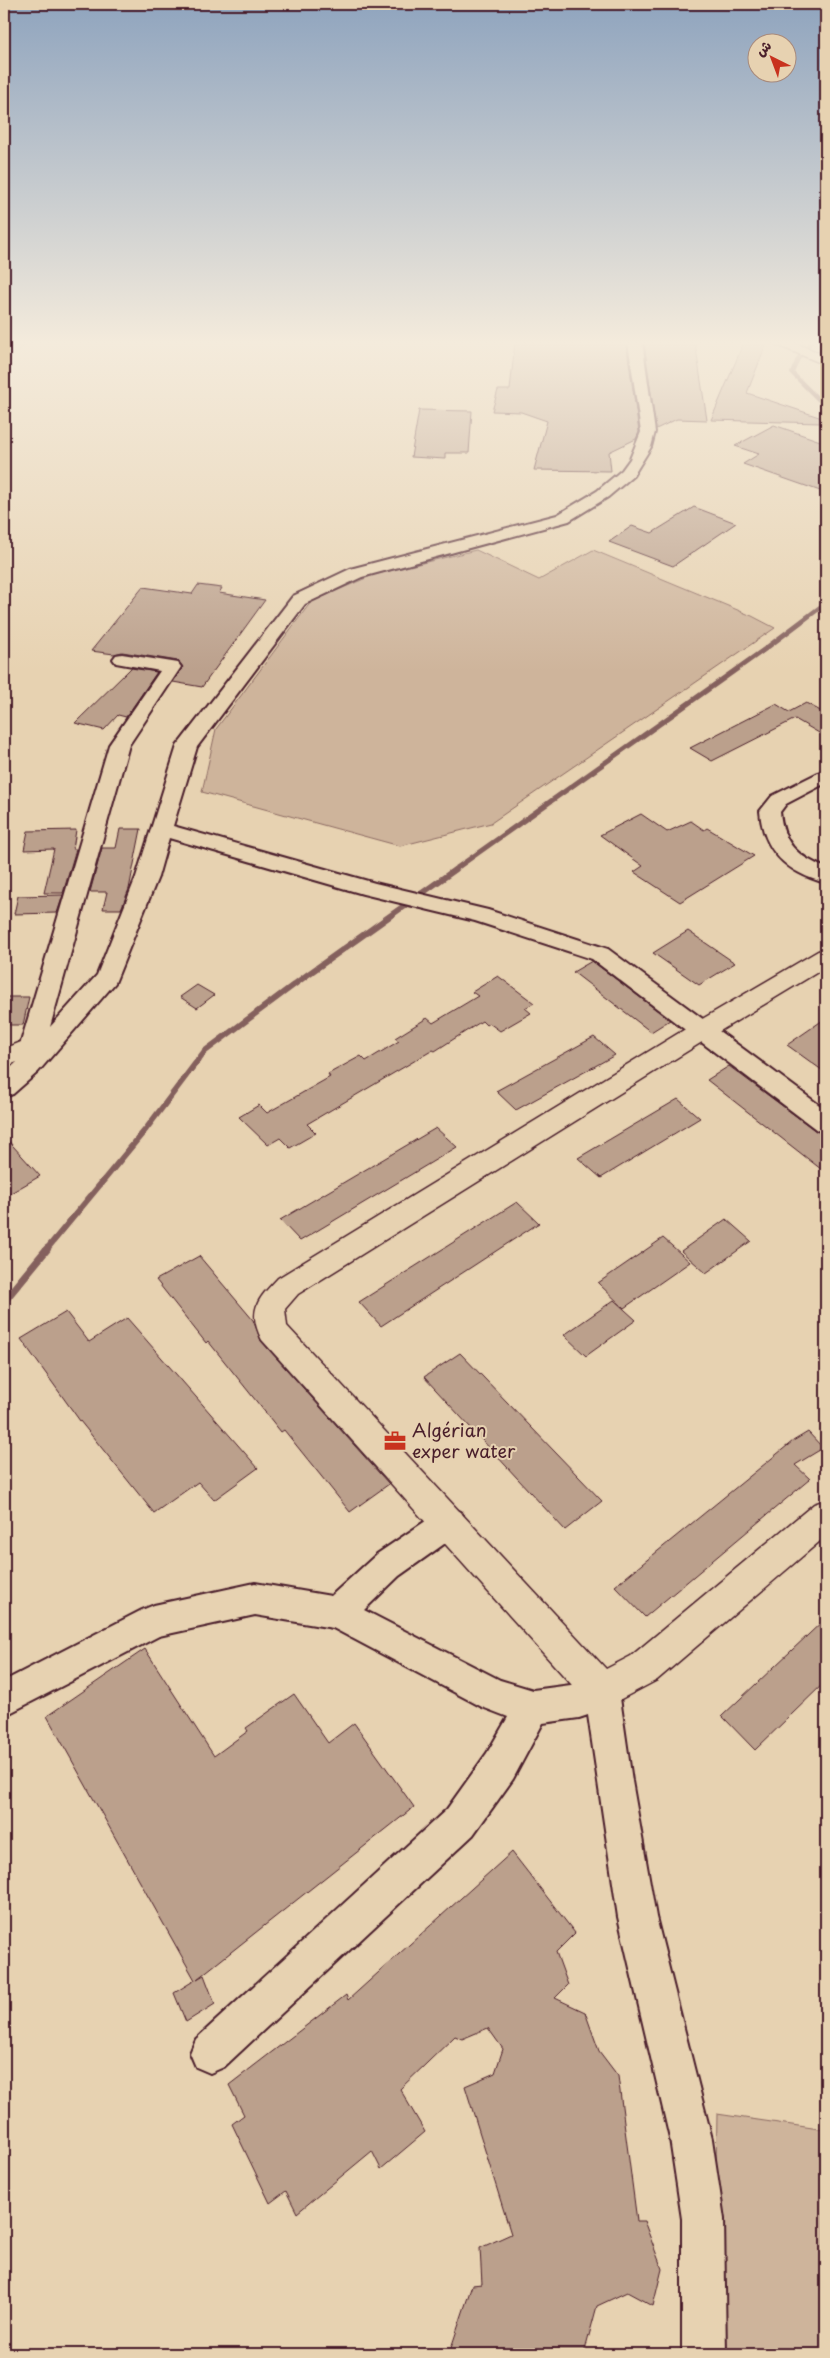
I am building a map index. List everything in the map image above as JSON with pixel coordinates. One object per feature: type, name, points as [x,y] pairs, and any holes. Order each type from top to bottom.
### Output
[{"type":"street","points":[[4,1088],[31,1056],[107,978],[147,877],[188,746],[299,600],[356,573],[563,518],[591,504],[619,483],[640,452]]},
{"type":"street","points":[[31,1056],[119,745],[172,667],[122,659]]},
{"type":"street","points":[[826,775],[779,800],[770,811],[770,827],[778,847],[802,867],[826,876]]},
{"type":"street","points":[[162,829],[371,889],[480,916],[600,954],[826,1123]]},
{"type":"street","points":[[704,2354],[704,2219],[691,2139],[637,1917],[614,1781],[602,1691],[450,1522],[273,1331],[270,1306],[288,1286],[701,1031],[826,957]]},
{"type":"street","points":[[4,1058],[31,1056]]},
{"type":"street","points":[[4,1698],[154,1621],[255,1598],[337,1613],[494,1695],[533,1707],[579,1700],[602,1691],[644,1668],[826,1515]]},
{"type":"street","points":[[337,1613],[388,1565],[450,1522]]},
{"type":"street","points":[[210,2053],[460,1822],[500,1766],[533,1707]]},
{"type":"shaded area","points":[[476,550],[539,580],[593,550],[752,616],[775,628],[491,823],[400,846],[202,792],[216,729],[311,602],[373,575]]},
{"type":"shaded area","points":[[717,2114],[826,2130],[826,2354],[713,2354]]},
{"type":"building","points":[[412,452],[469,452],[445,453],[445,459],[411,457]]},
{"type":"building","points":[[539,452],[609,452],[611,471],[534,470]]},
{"type":"building","points":[[753,452],[826,452],[826,493],[743,464],[759,454]]},
{"type":"building","points":[[694,507],[736,523],[673,566],[609,542],[632,526],[652,533]]},
{"type":"building","points":[[198,585],[222,588],[219,593],[265,600],[202,687],[173,682],[183,667],[178,661],[122,652],[114,654],[91,651],[143,587],[192,594]]},
{"type":"building","points":[[131,668],[157,672],[126,717],[118,715],[104,730],[75,723]]},
{"type":"building","points":[[806,703],[826,714],[826,737],[795,719],[712,761],[690,748],[776,704],[789,712]]},
{"type":"building","points":[[641,814],[667,832],[691,821],[704,830],[707,828],[754,856],[680,902],[634,872],[643,866],[600,835]]},
{"type":"building","points":[[120,829],[141,829],[129,889],[121,909],[103,909],[107,892],[90,892],[102,848],[116,848]]},
{"type":"building","points":[[76,830],[73,849],[76,849],[63,893],[44,893],[54,849],[24,850],[28,831]]},
{"type":"building","points":[[63,895],[57,913],[14,914],[18,896]]},
{"type":"building","points":[[688,931],[735,963],[699,985],[653,953]]},
{"type":"building","points":[[592,961],[670,1020],[651,1032],[573,972]]},
{"type":"building","points":[[498,976],[534,1003],[525,1008],[531,1013],[500,1031],[489,1023],[486,1025],[482,1021],[435,1051],[433,1050],[307,1124],[316,1133],[290,1148],[280,1138],[268,1145],[239,1117],[259,1105],[267,1113],[330,1077],[328,1074],[361,1056],[366,1061],[399,1041],[395,1038],[427,1018],[433,1023],[478,996],[472,992]]},
{"type":"building","points":[[197,985],[214,995],[197,1008],[180,997]]},
{"type":"building","points":[[4,997],[29,997],[23,1025],[4,1025]]},
{"type":"building","points":[[826,1018],[826,1073],[787,1045]]},
{"type":"building","points":[[594,1037],[615,1055],[516,1110],[496,1091]]},
{"type":"building","points":[[729,1066],[816,1131],[826,1134],[826,1173],[707,1080]]},
{"type":"building","points":[[678,1099],[700,1118],[601,1178],[578,1158]]},
{"type":"building","points":[[436,1128],[457,1147],[300,1241],[280,1220]]},
{"type":"building","points":[[4,1136],[40,1176],[4,1197]]},
{"type":"building","points":[[517,1202],[539,1223],[381,1326],[359,1302]]},
{"type":"building","points":[[726,1219],[751,1241],[706,1273],[681,1251]]},
{"type":"building","points":[[663,1238],[690,1262],[624,1308],[598,1283]]},
{"type":"building","points":[[199,1256],[253,1320],[261,1341],[389,1484],[350,1512],[284,1430],[281,1432],[208,1341],[206,1343],[156,1280]]},
{"type":"building","points":[[614,1300],[636,1320],[586,1356],[564,1335]]},
{"type":"building","points":[[66,1312],[89,1342],[127,1318],[258,1468],[214,1500],[198,1482],[154,1513],[80,1421],[21,1339]]},
{"type":"building","points":[[460,1353],[602,1501],[565,1530],[424,1377]]},
{"type":"building","points":[[808,1432],[823,1448],[795,1465],[810,1479],[645,1617],[615,1586],[793,1441]]},
{"type":"building","points":[[826,1618],[826,1681],[755,1750],[722,1716]]},
{"type":"building","points":[[145,1649],[214,1756],[248,1731],[246,1728],[294,1694],[328,1743],[354,1723],[414,1807],[197,1979],[204,1975],[215,2004],[186,2022],[174,1993],[195,1980],[47,1716]]},
{"type":"building","points":[[512,1852],[575,1933],[556,1952],[568,1985],[555,1998],[585,2012],[599,2051],[618,2076],[637,2221],[644,2221],[662,2269],[653,2306],[627,2292],[597,2306],[584,2354],[449,2354],[472,2285],[482,2284],[480,2248],[511,2234],[465,2086],[495,2073],[503,2049],[488,2028],[462,2039],[455,2036],[400,2089],[425,2132],[381,2169],[372,2151],[297,2213],[286,2191],[270,2203],[232,2124],[244,2115],[229,2085],[346,1995],[348,2000]]},
{"type":"waterway","points":[[454,870],[765,649],[826,603]]},
{"type":"waterway","points":[[46,1250],[146,1129],[204,1052],[307,975],[456,869]]},
{"type":"waterway","points":[[4,1301],[47,1249]]},
{"type":"place","name":"Algérian exper water","points":[[395,1441]]}]
